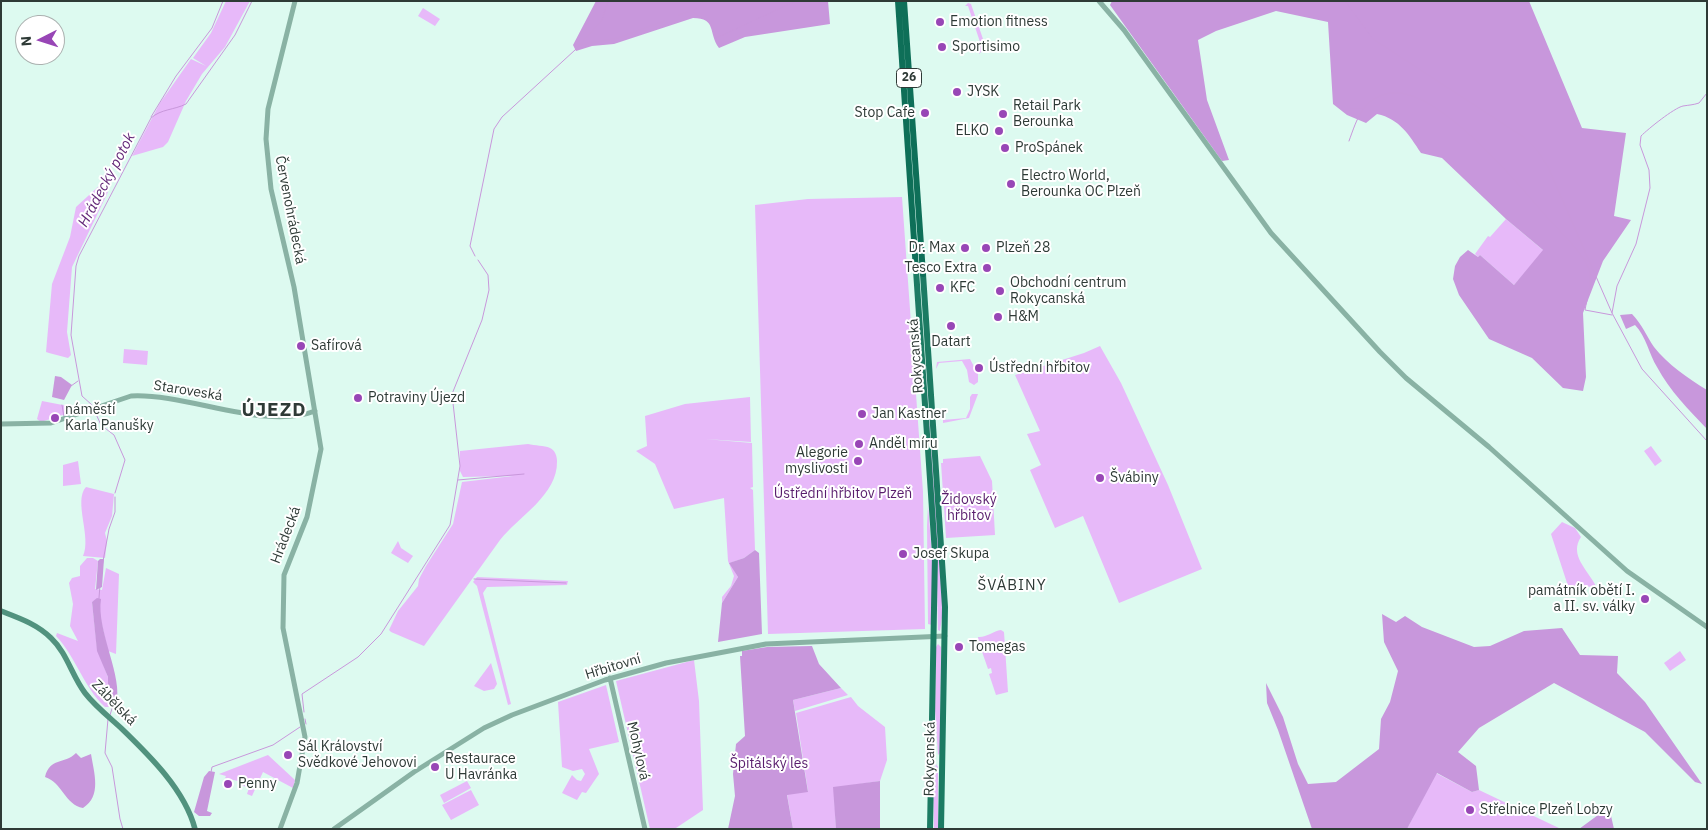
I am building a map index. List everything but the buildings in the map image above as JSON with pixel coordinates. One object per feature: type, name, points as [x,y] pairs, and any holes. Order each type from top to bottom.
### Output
[{"type":"highway","name":"Rokycanská","points":[[898,1],[916,270]]},
{"type":"highway","name":"Rokycanská","points":[[904,1],[923,274]]},
{"type":"main road","name":"Rokycanská","points":[[916,270],[935,543],[930,829]]},
{"type":"main road","name":"Rokycanská","points":[[923,274],[946,636],[941,829]]},
{"type":"main road","name":"Zábělská","points":[[1,611],[40,628],[53,639],[64,654],[84,692],[168,779],[192,818],[195,829]]},
{"type":"street","name":"Červenohrádecká","points":[[292,277],[271,189],[266,132],[268,110],[294,1]]},
{"type":"street","points":[[1099,1],[1130,38],[1271,233],[1380,352],[1406,378],[1489,447],[1626,571],[1707,627]]},
{"type":"street","name":"Hrádecká","points":[[280,829],[297,783],[304,748],[304,728],[283,628],[284,570],[305,523],[319,462],[321,443],[292,277]]},
{"type":"street","name":"Staroveská","points":[[1,424],[51,423],[131,396],[148,396],[270,417],[289,418],[315,411]]},
{"type":"street","name":"Hřbitovní","points":[[334,829],[414,772],[484,728],[518,712],[610,678],[666,663],[749,646],[796,642],[946,636]]},
{"type":"street","name":"Mohylová","points":[[610,678],[645,829]]},
{"type":"green space","points":[[226,1],[250,1],[225,47],[202,74],[186,101],[168,142],[163,147],[132,156],[160,103],[191,59],[206,66],[193,58],[211,33]]},
{"type":"green space","points":[[596,1],[828,1],[830,24],[745,37],[719,48],[709,24],[701,19],[693,18],[614,44],[592,46],[576,51],[573,45]]},
{"type":"green space","points":[[1112,1],[1529,1],[1582,128],[1626,133],[1614,216],[1631,220],[1603,261],[1583,313],[1586,377],[1583,391],[1563,388],[1532,358],[1489,339],[1459,295],[1453,279],[1455,266],[1460,257],[1468,250],[1478,257],[1480,255],[1514,285],[1543,250],[1506,219],[1442,158],[1421,153],[1408,134],[1398,124],[1385,116],[1377,114],[1366,123],[1347,115],[1333,104],[1328,22],[1276,11],[1216,31],[1198,40],[1207,100],[1229,160],[1222,161],[1110,5]]},
{"type":"green space","points":[[968,3],[971,4],[983,39],[984,49],[979,54],[980,42],[968,6],[965,6]]},
{"type":"green space","points":[[423,8],[440,19],[435,26],[418,16]]},
{"type":"green space","points":[[100,185],[108,192],[72,267],[67,332],[71,355],[68,358],[46,352],[52,284],[70,237],[76,207]]},
{"type":"green space","name":"Ústřední hřbitov Plzeň","points":[[902,197],[923,492],[925,629],[768,634],[755,205],[808,199]]},
{"type":"green space","points":[[1506,219],[1544,251],[1514,285],[1480,255],[1478,257],[1475,254],[1488,236],[1490,237]]},
{"type":"green space","points":[[1632,314],[1654,347],[1665,359],[1707,390],[1707,429],[1662,376],[1639,329],[1635,325],[1626,329],[1620,315]]},
{"type":"green space","points":[[1100,346],[1121,383],[1168,485],[1202,569],[1119,603],[1083,516],[1055,528],[1030,470],[1041,465],[1027,434],[1040,431],[1015,375]]},
{"type":"green space","points":[[124,349],[148,351],[147,365],[123,363]]},
{"type":"green space","points":[[970,359],[978,374],[978,382],[974,385],[969,382],[967,370],[962,361],[939,363],[936,369],[937,362]]},
{"type":"green space","points":[[925,364],[943,611],[940,631],[938,630],[936,541]]},
{"type":"green space","points":[[972,394],[978,394],[969,418],[943,423],[943,420],[966,418],[970,409],[970,397]]},
{"type":"green space","points":[[750,397],[751,442],[705,439],[752,443],[753,487],[750,488],[753,490],[755,550],[744,558],[730,563],[738,577],[722,603],[722,597],[731,586],[734,576],[728,561],[724,498],[674,509],[655,464],[636,451],[647,446],[645,416],[685,404]]},
{"type":"green space","points":[[42,401],[78,408],[78,410],[41,422],[37,419]]},
{"type":"green space","points":[[528,444],[548,447],[556,455],[556,473],[544,495],[500,540],[424,646],[391,632],[389,630],[398,611],[418,586],[419,579],[426,566],[453,524],[462,482],[513,476],[463,477],[460,471],[460,451]]},
{"type":"green space","points":[[1651,446],[1662,461],[1655,466],[1644,451]]},
{"type":"green space","name":"Židovský hřbitov","points":[[980,456],[992,481],[995,535],[946,538],[941,463],[943,463],[943,459]]},
{"type":"green space","points":[[78,461],[81,484],[63,486],[63,465]]},
{"type":"green space","points":[[86,487],[114,494],[112,516],[105,533],[107,541],[105,558],[83,556],[85,539],[81,501]]},
{"type":"green space","points":[[928,505],[933,570],[932,625],[928,624]]},
{"type":"green space","points":[[1562,522],[1575,528],[1581,537],[1577,550],[1578,556],[1596,586],[1569,589],[1551,534]]},
{"type":"green space","points":[[398,541],[401,548],[413,556],[408,563],[391,553]]},
{"type":"green space","points":[[755,550],[759,553],[762,634],[718,642],[722,603],[738,577],[729,563],[744,558]]},
{"type":"green space","points":[[87,558],[93,558],[98,561],[95,589],[102,590],[106,568],[119,574],[116,654],[108,651],[99,612],[100,599],[92,602],[97,647],[109,680],[109,691],[114,699],[111,707],[105,707],[91,691],[69,653],[56,636],[57,633],[78,641],[70,626],[73,604],[69,583],[72,578],[80,576],[80,566]]},
{"type":"green space","points":[[104,559],[102,587],[96,590],[98,561]]},
{"type":"green space","points":[[477,577],[568,581],[567,585],[487,587],[483,593],[511,704],[508,705],[477,586],[473,582]]},
{"type":"green space","points":[[97,598],[101,599],[102,625],[116,681],[116,704],[113,702],[114,699],[108,688],[108,677],[97,651],[92,602]]},
{"type":"green space","points":[[1382,614],[1396,622],[1405,616],[1422,627],[1474,647],[1490,646],[1524,631],[1562,628],[1580,655],[1618,656],[1617,673],[1645,702],[1702,784],[1695,782],[1645,732],[1554,683],[1479,728],[1458,752],[1476,766],[1479,790],[1472,792],[1437,773],[1407,829],[1312,829],[1267,703],[1266,683],[1283,717],[1298,764],[1308,784],[1336,782],[1379,749],[1381,719],[1390,702],[1398,671],[1384,642]]},
{"type":"green space","points":[[1001,630],[1004,632],[1008,692],[996,695],[989,674],[992,673],[991,668],[988,669],[978,637]]},
{"type":"green space","points":[[938,644],[941,647],[940,753],[938,755],[935,710],[936,647]]},
{"type":"green space","name":"Špitálský les","points":[[812,646],[819,664],[841,688],[793,700],[808,792],[787,795],[793,829],[728,829],[735,796],[733,774],[736,744],[745,736],[740,656],[742,656],[742,651],[767,647]]},
{"type":"green space","points":[[1680,651],[1686,660],[1670,671],[1664,663]]},
{"type":"green space","points":[[694,660],[699,701],[703,810],[676,828],[650,829],[616,681]]},
{"type":"green space","points":[[491,663],[497,684],[494,689],[484,691],[474,686]]},
{"type":"green space","points":[[606,685],[619,742],[589,749],[599,774],[586,793],[582,792],[577,800],[562,793],[572,775],[581,781],[585,774],[582,769],[573,771],[562,767],[558,702]]},
{"type":"green space","points":[[841,688],[848,695],[795,711],[793,700]]},
{"type":"green space","points":[[851,697],[858,706],[885,727],[887,760],[880,781],[834,788],[836,829],[793,829],[787,794],[808,791],[796,713]]},
{"type":"green space","points":[[76,753],[81,758],[91,754],[95,776],[93,797],[83,808],[72,803],[56,784],[45,777],[50,766]]},
{"type":"green space","points":[[268,755],[295,780],[293,788],[263,772],[252,796],[247,794],[249,788],[241,785],[242,782],[225,778],[226,776],[219,774]]},
{"type":"green space","points":[[936,764],[938,767],[938,829],[934,829],[933,776]]},
{"type":"green space","points":[[209,771],[215,772],[207,811],[212,813],[210,816],[199,816],[194,812],[204,777]]},
{"type":"green space","name":"Střelnice Plzeň Lobzy","points":[[1436,773],[1472,792],[1479,790],[1561,829],[1407,829]]},
{"type":"green space","points":[[467,781],[471,788],[444,803],[440,795]]},
{"type":"green space","name":"Špitálský les","points":[[880,781],[880,829],[836,829],[833,787]]},
{"type":"green space","points":[[471,790],[479,805],[451,820],[442,805]]},
{"type":"green space","points":[[1609,807],[1614,829],[1579,829]]},
{"type":"shaded area","points":[[55,376],[61,377],[72,385],[64,400],[52,397]]},
{"type":"waterway","points":[[151,117],[176,76],[212,28],[223,1]]},
{"type":"waterway","name":"Hrádecký potok","points":[[92,405],[82,396],[71,335],[76,266],[79,256],[151,118],[159,113],[186,104],[235,35],[252,1]]},
{"type":"waterway","points":[[475,256],[470,246],[494,129],[502,117],[575,50],[602,20],[608,1]]},
{"type":"waterway","points":[[679,15],[694,10],[704,1]]},
{"type":"waterway","points":[[691,11],[711,23],[716,38],[796,1]]},
{"type":"waterway","points":[[1345,1],[1373,39],[1525,138],[1537,150],[1548,167],[1612,313]]},
{"type":"waterway","points":[[579,45],[618,38],[664,21]]},
{"type":"waterway","points":[[1349,141],[1362,110],[1381,95],[1391,93],[1410,95],[1431,105],[1453,121],[1497,161],[1580,255],[1590,274],[1585,310],[1612,315]]},
{"type":"waterway","points":[[1707,93],[1699,103],[1683,106],[1674,111],[1641,136],[1640,145],[1649,170],[1650,188],[1636,244],[1617,286],[1612,313],[1642,369],[1707,441]]},
{"type":"waterway","points":[[1351,109],[1362,109]]},
{"type":"waterway","points":[[1581,256],[1588,261]]},
{"type":"waterway","points":[[304,712],[302,694],[358,657],[381,634],[450,525],[460,466],[452,394],[482,320],[489,290],[488,275],[478,260]]},
{"type":"waterway","points":[[71,386],[78,381]]},
{"type":"waterway","points":[[62,405],[64,417]]},
{"type":"waterway","name":"Hrádecký potok","points":[[96,414],[101,425],[114,435],[125,460],[115,493]]},
{"type":"waterway","points":[[458,480],[524,474]]},
{"type":"waterway","name":"Hrádecký potok","points":[[110,715],[115,699],[98,611],[101,572],[109,529],[115,512],[115,497]]},
{"type":"waterway","points":[[474,579],[566,583]]},
{"type":"waterway","name":"Hrádecký potok","points":[[108,719],[105,753],[112,767],[123,829]]},
{"type":"waterway","points":[[305,719],[306,724]]},
{"type":"waterway","points":[[203,814],[212,767],[273,745],[300,727]]},
{"type":"place","name":"Emotion fitness","points":[[940,22]]},
{"type":"place","name":"Sportisimo","points":[[942,47]]},
{"type":"place","name":"JYSK","points":[[957,92]]},
{"type":"place","name":"Stop Cafe","points":[[925,113]]},
{"type":"place","name":"Retail Park Berounka","points":[[1003,114]]},
{"type":"place","name":"ELKO","points":[[999,131]]},
{"type":"place","name":"ProSpánek","points":[[1005,148]]},
{"type":"place","name":"Electro World, Berounka OC Plzeň","points":[[1011,184]]},
{"type":"place","name":"Dr. Max","points":[[965,248]]},
{"type":"place","name":"Plzeň 28","points":[[986,248]]},
{"type":"place","name":"Tesco Extra","points":[[987,268]]},
{"type":"place","name":"KFC","points":[[940,288]]},
{"type":"place","name":"Obchodní centrum Rokycanská","points":[[1000,291]]},
{"type":"place","name":"H&M","points":[[998,317]]},
{"type":"place","name":"Datart","points":[[951,326]]},
{"type":"place","name":"Safírová","points":[[301,346]]},
{"type":"place","name":"Ústřední hřbitov","points":[[979,368]]},
{"type":"place","name":"Potraviny Újezd","points":[[358,398]]},
{"type":"place","name":"Jan Kastner","points":[[862,414]]},
{"type":"place","name":"náměstí Karla Panušky","points":[[55,418]]},
{"type":"place","name":"Anděl míru","points":[[859,444]]},
{"type":"place","name":"Alegorie myslivosti","points":[[858,461]]},
{"type":"place","name":"Švábiny","points":[[1100,478]]},
{"type":"place","name":"Josef Skupa","points":[[903,554]]},
{"type":"place","name":"památník obětí I. a II. sv. války","points":[[1645,599]]},
{"type":"place","name":"Tomegas","points":[[959,647]]},
{"type":"place","name":"Sál Království Svědkové Jehovovi","points":[[288,755]]},
{"type":"place","name":"Restaurace U Havránka","points":[[435,767]]},
{"type":"place","name":"Penny","points":[[228,784]]},
{"type":"place","name":"Střelnice Plzeň Lobzy","points":[[1470,810]]},
{"type":"district","name":"ÚJEZD","points":[[274,411]]},
{"type":"district","name":"ŠVÁBINY","points":[[1012,586]]}]
